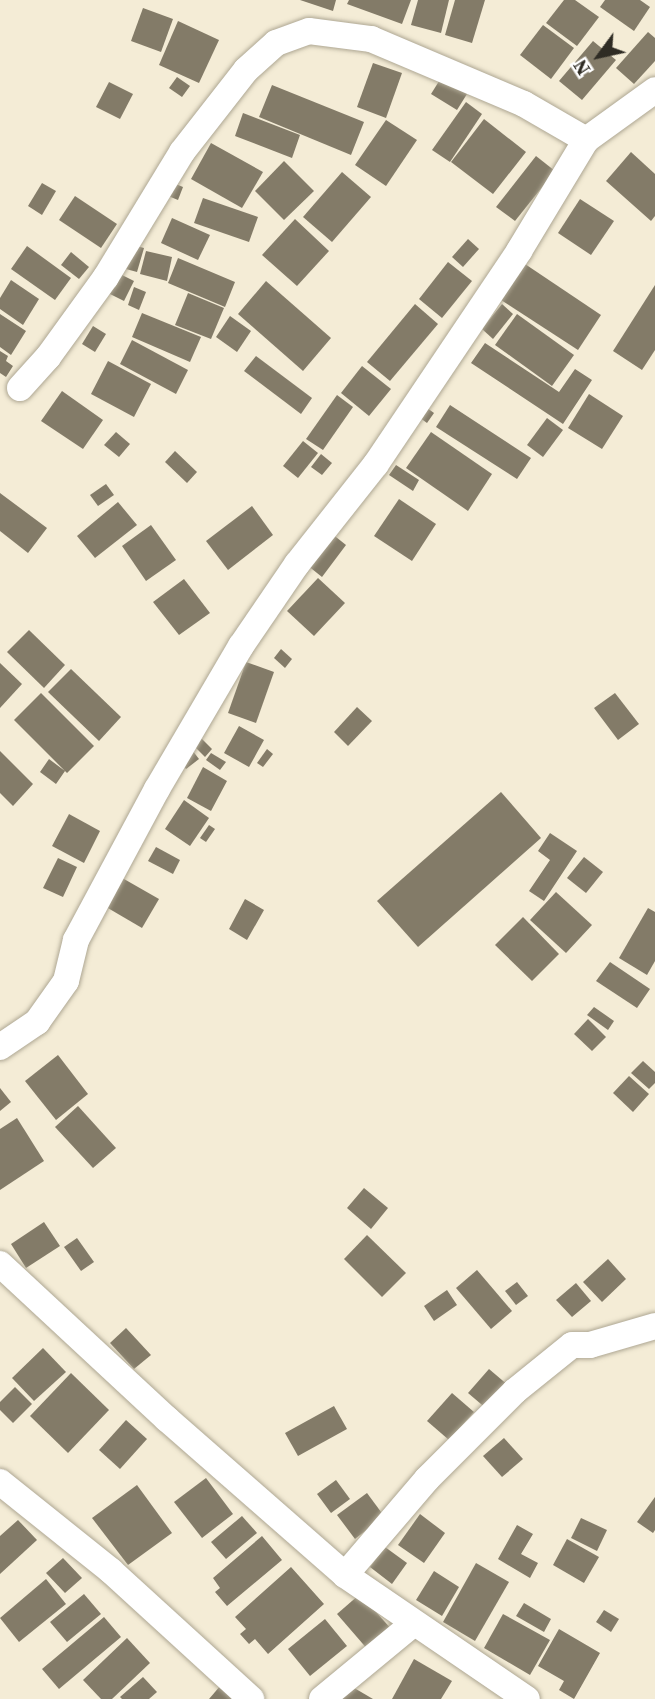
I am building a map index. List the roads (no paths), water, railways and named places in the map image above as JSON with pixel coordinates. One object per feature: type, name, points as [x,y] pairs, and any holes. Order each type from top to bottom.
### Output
[{"type":"street","points":[[20,388],[48,357],[106,277],[182,152],[246,70],[276,43],[309,31],[371,40],[524,104],[586,140]]},
{"type":"street","points":[[0,1047],[37,1022],[66,981],[76,940],[157,789],[240,646],[297,564],[376,464],[519,251],[586,140],[655,90]]},
{"type":"street","points":[[0,1264],[167,1419],[345,1575],[527,1699]]},
{"type":"street","points":[[345,1575],[427,1479],[515,1391],[572,1345],[590,1345],[655,1326]]},
{"type":"street","points":[[0,1482],[111,1571],[251,1699]]},
{"type":"street","points":[[322,1699],[414,1623]]}]
